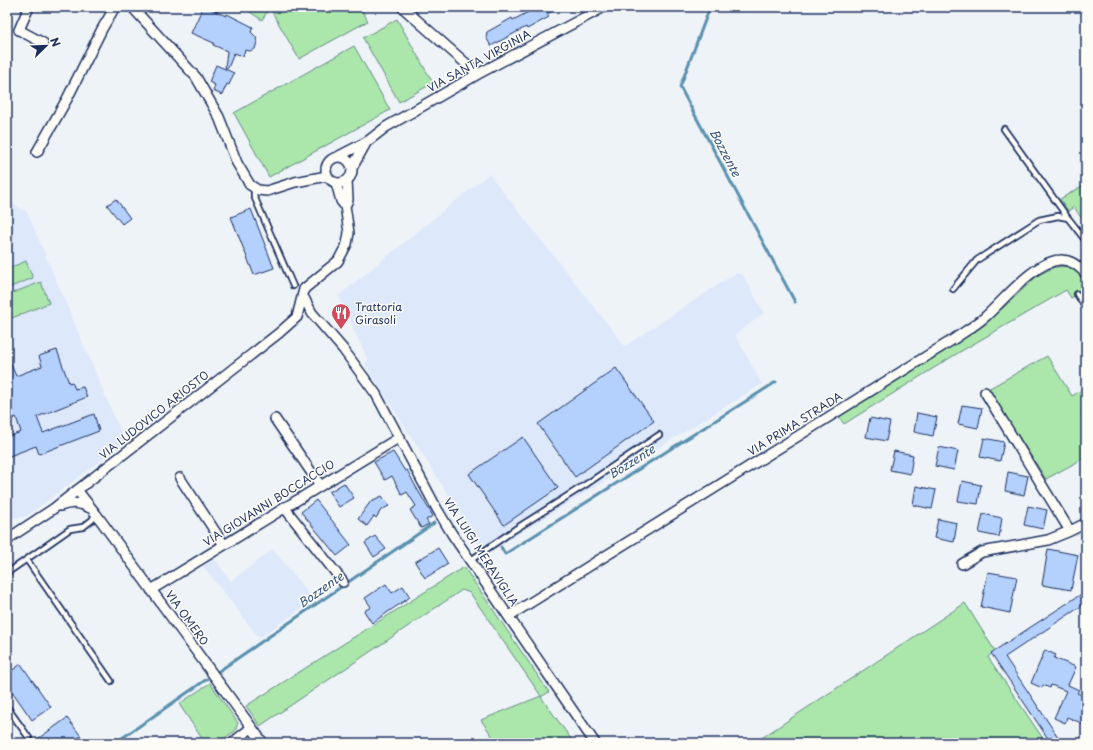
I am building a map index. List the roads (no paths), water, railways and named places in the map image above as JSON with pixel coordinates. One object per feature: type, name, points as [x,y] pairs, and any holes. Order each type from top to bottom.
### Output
[{"type":"street","points":[[29,7],[19,30],[43,43]]},
{"type":"street","points":[[37,152],[67,99],[102,29],[115,7]]},
{"type":"street","points":[[402,7],[478,74]]},
{"type":"street","points":[[134,8],[196,77],[219,118],[240,170],[247,182],[254,188],[261,191],[273,190],[295,182],[327,176]]},
{"type":"street","name":"VIA SANTA VIRGINIA","points":[[339,156],[368,141],[386,127],[478,74],[598,8]]},
{"type":"street","name":"VIA SANTA VIRGINIA","points":[[352,168],[368,141]]},
{"type":"street","points":[[345,206],[348,200],[348,180],[351,175],[352,168],[346,159],[339,156],[332,158],[327,163],[325,170],[327,176],[330,180],[336,183],[342,183],[348,180]]},
{"type":"street","points":[[297,317],[304,289],[338,261],[347,244],[349,233],[345,206],[341,201],[336,183]]},
{"type":"street","name":"VIA PRIMA STRADA","points":[[508,616],[954,339],[983,319],[1030,274],[1040,267],[1050,262],[1061,260],[1075,264],[1086,274]]},
{"type":"street","name":"VIA LUIGI MERAVIGLIA","points":[[303,296],[312,313],[343,349],[376,394],[437,509],[452,534],[595,743]]},
{"type":"street","points":[[297,317],[312,313]]},
{"type":"street","name":"VIA LUDOVICO ARIOSTO","points":[[9,536],[53,509],[279,333],[297,317]]},
{"type":"street","points":[[985,392],[1070,531]]},
{"type":"street","points":[[275,419],[320,485]]},
{"type":"street","name":"VIA GIOVANNI BOCCACCIO","points":[[151,590],[400,437]]},
{"type":"street","points":[[180,478],[224,545]]},
{"type":"street","name":"VIA OMERO","points":[[77,490],[263,743]]},
{"type":"street","points":[[53,509],[74,502],[83,504],[93,511]]},
{"type":"street","points":[[284,507],[343,582]]},
{"type":"street","points":[[962,564],[982,552],[1048,540],[1070,531],[1086,522]]},
{"type":"street","points":[[232,743],[251,728]]},
{"type":"lane","points":[[1004,129],[1086,241]]},
{"type":"lane","points":[[254,188],[254,196],[293,286]]},
{"type":"lane","points":[[953,289],[977,260],[1039,220],[1058,216],[1068,218]]},
{"type":"lane","points":[[1077,294],[1086,308]]},
{"type":"lane","points":[[470,560],[659,435]]},
{"type":"lane","points":[[7,573],[70,529],[83,527],[92,520],[93,511]]},
{"type":"lane","points":[[27,560],[111,681]]},
{"type":"lane","points":[[7,707],[29,738]]},
{"type":"waterway","name":"Bozzente","points":[[710,7],[680,87],[795,302]]},
{"type":"waterway","name":"Bozzente","points":[[501,547],[505,554],[776,382]]},
{"type":"waterway","name":"Bozzente","points":[[219,671],[434,523]]},
{"type":"waterway","name":"Bozzente","points":[[115,743],[207,679]]},
{"type":"place","name":"Trattoria Girasoli","points":[[341,330]]}]
